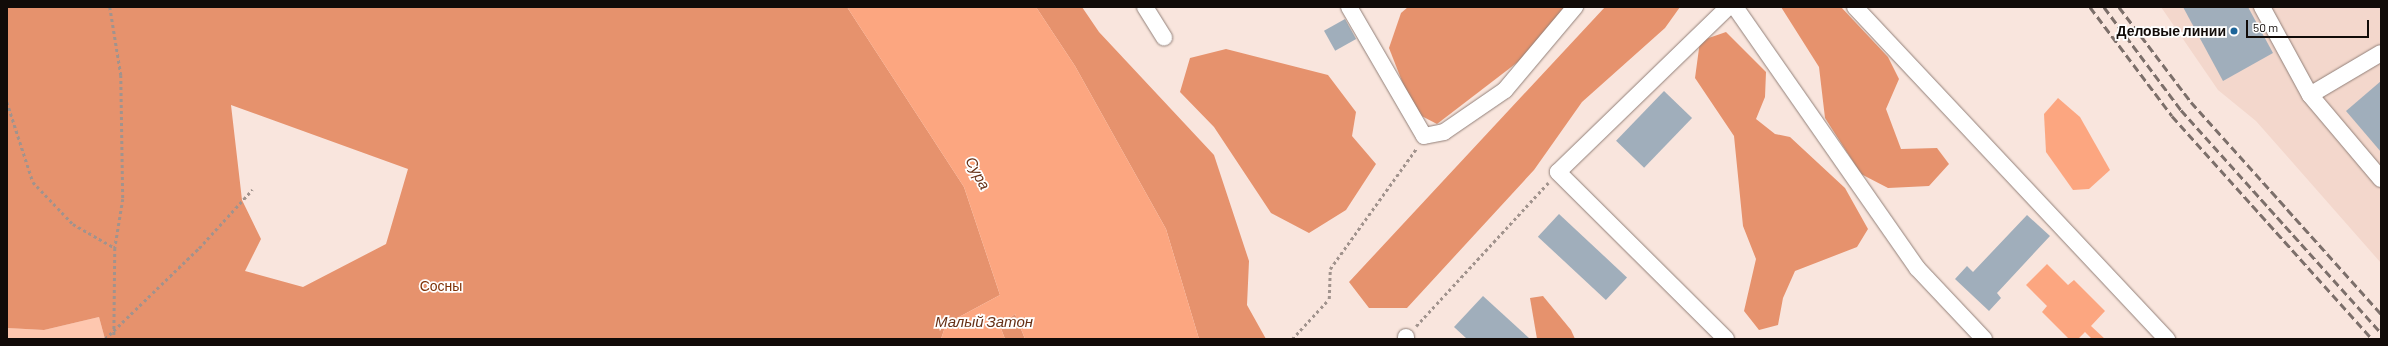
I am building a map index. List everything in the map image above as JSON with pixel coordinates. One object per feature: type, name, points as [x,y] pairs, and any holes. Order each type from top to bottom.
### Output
[{"type":"street","points":[[1145,7],[1164,38]]},
{"type":"street","points":[[1349,7],[1424,136],[1444,132],[1505,90],[1575,7]]},
{"type":"street","points":[[1726,339],[1558,172],[1728,7]]},
{"type":"street","points":[[1735,7],[1917,268],[1984,339]]},
{"type":"street","points":[[1855,7],[2167,339]]},
{"type":"street","points":[[2262,7],[2310,95],[2381,179]]},
{"type":"street","points":[[2310,95],[2381,54]]},
{"type":"path","points":[[110,7],[121,75],[123,199],[115,248],[114,339]]},
{"type":"path","points":[[7,102],[33,182],[73,224],[115,248]]},
{"type":"path","points":[[1292,339],[1329,299],[1330,269],[1377,206],[1424,136]]},
{"type":"path","points":[[1406,338],[1558,172]]},
{"type":"path","points":[[105,339],[113,328],[199,248],[252,190]]},
{"type":"shaded area","points":[[2161,7],[2381,7],[2381,263],[2256,121],[2218,90]]},
{"type":"shaded area","points":[[99,317],[105,339],[7,339],[7,328],[44,330]]},
{"type":"green space","name":"Сосны","points":[[7,7],[847,7],[964,187],[1000,295],[946,324],[941,339],[105,339],[99,317],[44,330],[7,328]],"holes":[[[231,105],[408,169],[386,244],[303,287],[245,271],[261,239],[242,200]]]},
{"type":"green space","points":[[1036,7],[1082,7],[1099,32],[1214,155],[1249,261],[1247,305],[1266,339],[1199,339],[1166,229],[1075,66]]},
{"type":"green space","points":[[1408,7],[1567,7],[1531,52],[1437,124],[1414,112],[1389,48],[1401,13]]},
{"type":"green space","points":[[1605,7],[1680,7],[1665,28],[1582,102],[1534,170],[1407,308],[1369,308],[1349,282]]},
{"type":"green space","points":[[1781,7],[1841,7],[1888,57],[1899,79],[1886,109],[1901,149],[1937,148],[1949,164],[1929,186],[1888,188],[1861,174],[1825,118],[1819,67]]},
{"type":"green space","points":[[1726,32],[1766,72],[1765,97],[1756,119],[1775,134],[1790,137],[1845,188],[1868,229],[1857,247],[1795,271],[1783,298],[1778,325],[1759,330],[1744,311],[1756,259],[1743,226],[1734,136],[1695,78],[1700,41]]},
{"type":"green space","points":[[1226,49],[1328,75],[1356,112],[1352,136],[1376,164],[1346,210],[1309,233],[1271,213],[1214,127],[1180,92],[1190,58]]},
{"type":"green space","points":[[1543,296],[1571,330],[1575,339],[1537,339],[1530,298]]},
{"type":"green space","points":[[1015,314],[1025,339],[1005,339],[1000,326]]},
{"type":"water","points":[[847,7],[1036,7],[1075,66],[1166,229],[1199,339],[1025,339],[1015,314],[1000,326],[1005,339],[941,339],[946,324],[1000,295],[964,187]]},
{"type":"water","points":[[2058,98],[2080,117],[2110,170],[2089,189],[2073,190],[2046,152],[2044,114]]},
{"type":"water","points":[[2047,264],[2068,285],[2074,280],[2105,311],[2091,326],[2105,339],[2092,339],[2085,332],[2078,339],[2069,339],[2042,312],[2047,306],[2026,285]]},
{"type":"building","points":[[2183,7],[2248,7],[2273,53],[2223,81]]},
{"type":"building","points":[[1345,19],[1356,39],[1335,51],[1324,31]]},
{"type":"building","points":[[2381,81],[2381,152],[2346,111]]},
{"type":"building","points":[[1664,91],[1692,118],[1644,168],[1616,141]]},
{"type":"building","points":[[1559,214],[1627,277],[1606,300],[1538,237]]},
{"type":"building","points":[[2027,215],[2050,236],[1997,293],[2001,298],[1989,311],[1955,279],[1967,266],[1973,272]]},
{"type":"building","points":[[1483,296],[1530,339],[1467,339],[1454,327]]},
{"type":"railway","points":[[2090,7],[2172,116],[2372,339]]},
{"type":"railway","points":[[2104,7],[2181,110],[2381,333]]},
{"type":"railway","points":[[2119,7],[2191,102],[2381,314]]},
{"type":"place","name":"Деловые линии","points":[[2234,31]]},
{"type":"water label","name":"Сура","points":[[978,173]]},
{"type":"water label","name":"Малый Затон","points":[[984,322]]}]
